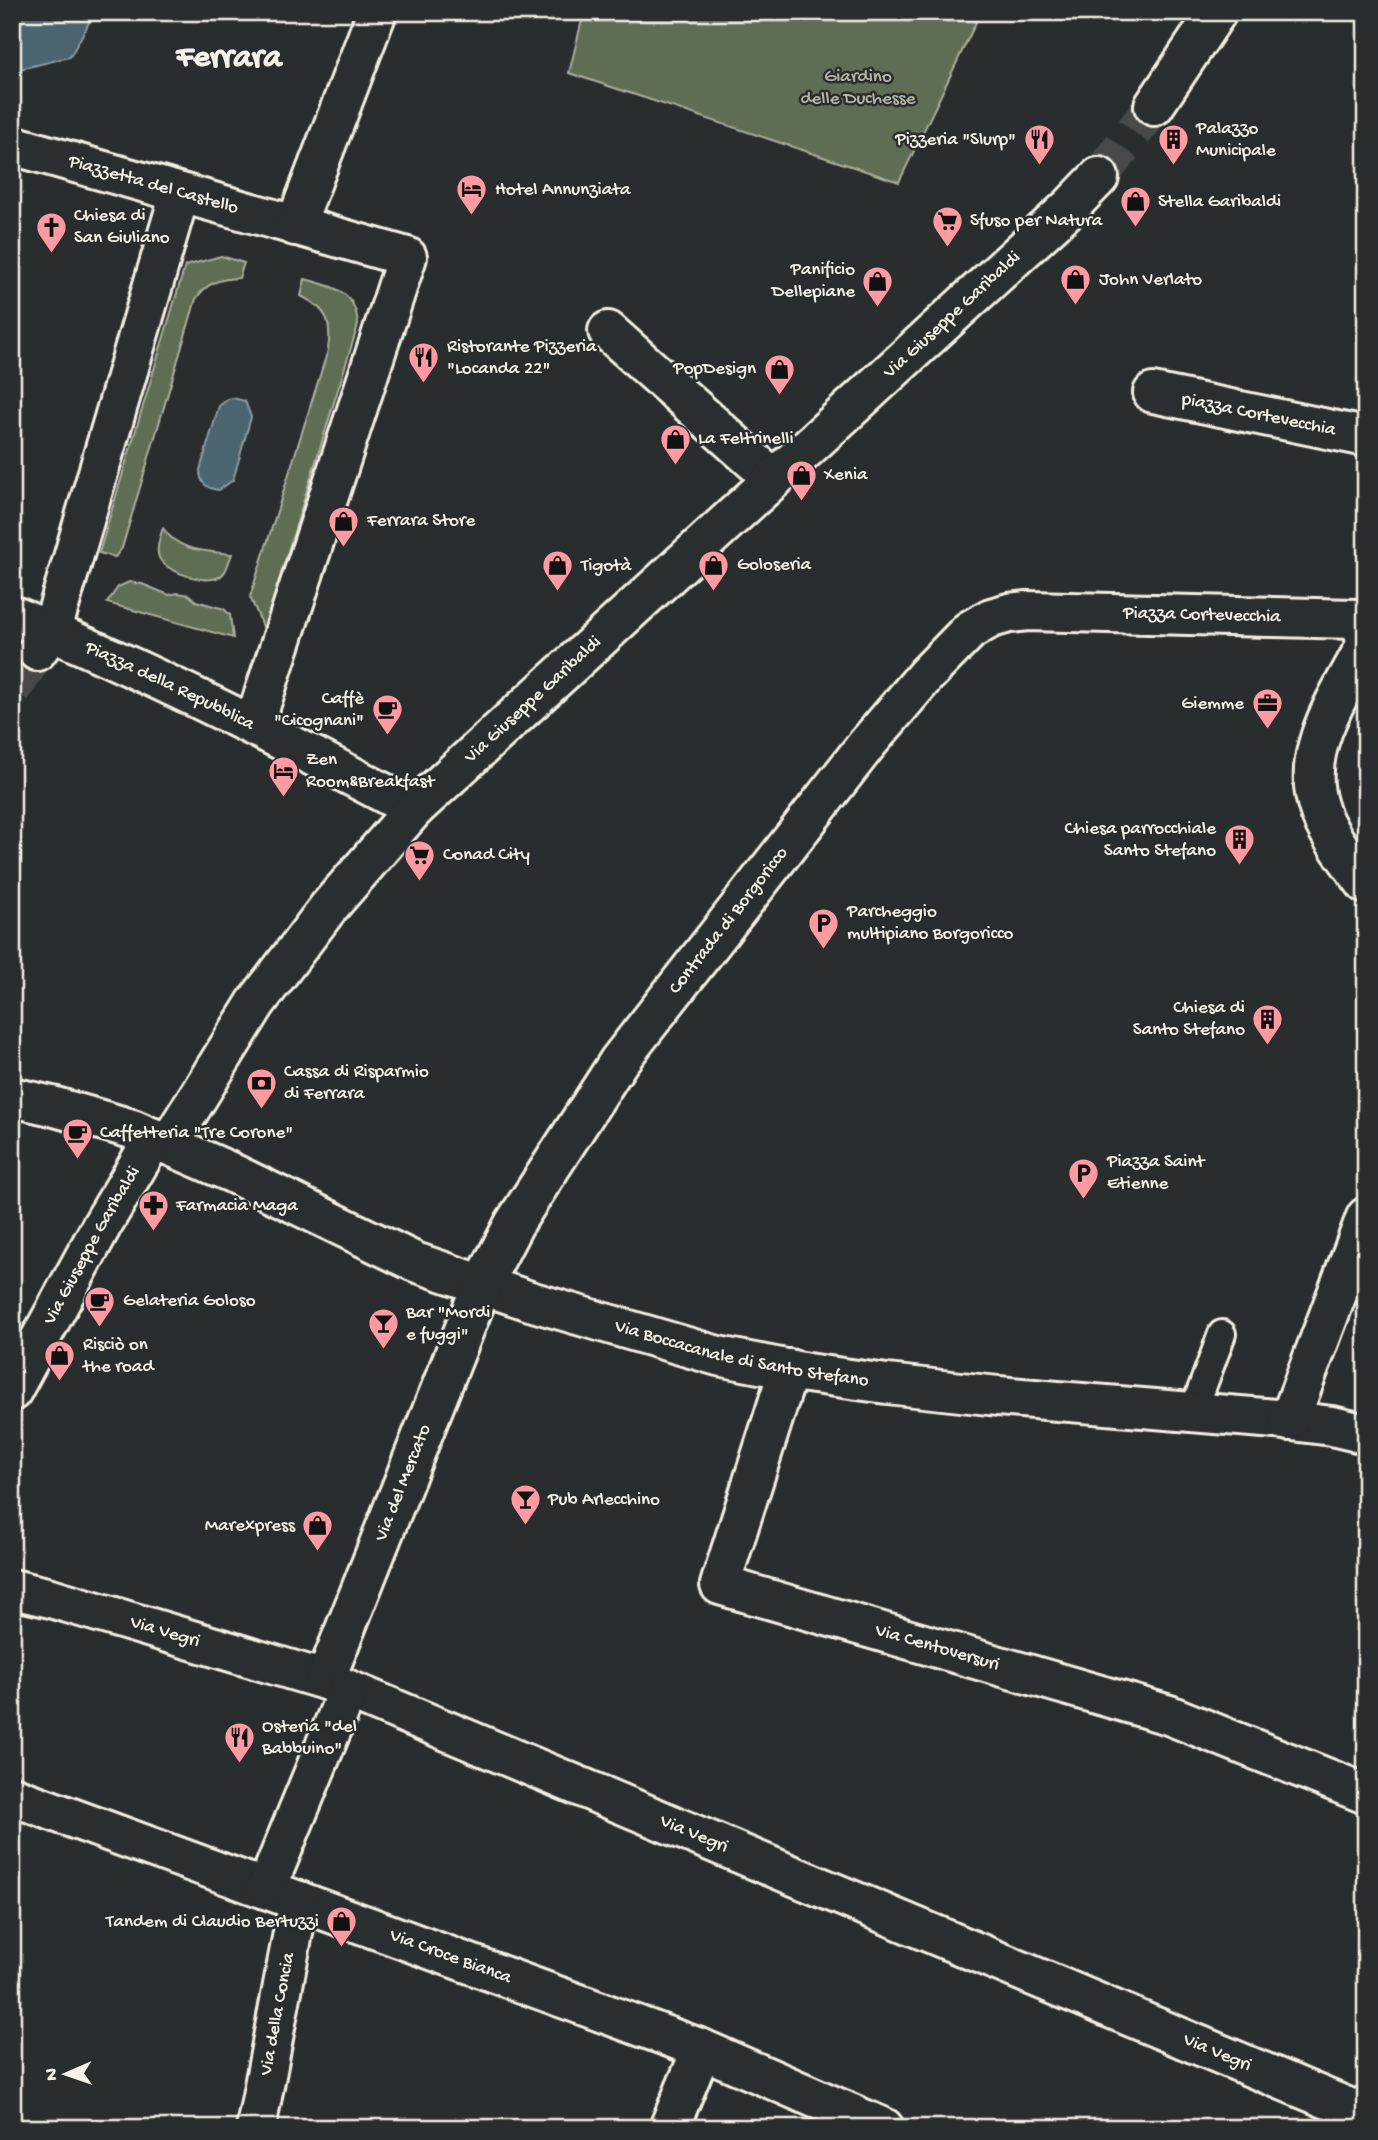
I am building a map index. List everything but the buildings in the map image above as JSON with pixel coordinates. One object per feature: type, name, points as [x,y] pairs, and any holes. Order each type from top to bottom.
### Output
[{"type":"street","points":[[295,226],[377,12]]},
{"type":"street","points":[[1154,106],[1217,12]]},
{"type":"street","name":"Piazzetta del Castello","points":[[12,145],[407,257]]},
{"type":"street","name":"Via Giuseppe Garibaldi","points":[[12,1391],[102,1225],[256,1003],[328,908],[414,808],[1061,216],[1099,177]]},
{"type":"street","points":[[45,641],[180,193]]},
{"type":"street","name":"Piazza della Repubblica","points":[[12,615],[45,641],[254,725],[407,257]]},
{"type":"street","points":[[608,331],[774,479]]},
{"type":"street","name":"piazza Cortevecchia","points":[[1153,393],[1366,437]]},
{"type":"street","name":"Piazza Cortevecchia","points":[[1028,611],[1357,619],[1366,637]]},
{"type":"street","name":"Contrada di Borgoricco","points":[[482,1285],[514,1224],[620,1061],[867,744],[970,629],[1000,615],[1028,611]]},
{"type":"street","points":[[1366,645],[1324,727],[1313,767],[1318,807],[1328,828],[1366,884]]},
{"type":"street","points":[[254,725],[414,808]]},
{"type":"street","name":"Via Boccacanale di Santo Stefano","points":[[12,1097],[132,1129],[415,1262],[530,1301],[718,1356],[887,1384],[1289,1421],[1332,1426],[1366,1434]]},
{"type":"street","points":[[1289,1421],[1366,1217]]},
{"type":"street","name":"Via del Mercato","points":[[336,1685],[482,1285]]},
{"type":"street","name":"Via Centoversuri","points":[[789,1369],[720,1585],[1169,1715],[1366,1794]]},
{"type":"street","name":"Via Vegri","points":[[12,1589],[51,1598],[336,1685],[1366,2115]]},
{"type":"street","name":"Via della Concia","points":[[256,2128],[283,1895],[336,1685]]},
{"type":"street","name":"Via Croce Bianca","points":[[12,1796],[702,2049],[884,2128]]},
{"type":"street","points":[[669,2128],[702,2049]]},
{"type":"lane","points":[[1193,1412],[1222,1334]]},
{"type":"green space","name":"Giardino delle Duchesse","points":[[584,12],[981,12],[899,182],[569,73]]},
{"type":"green space","points":[[221,256],[244,263],[239,278],[214,282],[196,299],[122,548],[115,557],[99,553],[185,266]]},
{"type":"green space","points":[[305,279],[334,288],[348,297],[353,304],[358,325],[264,629],[250,597],[328,350],[326,317],[317,306],[301,296]]},
{"type":"green space","points":[[163,528],[169,536],[185,546],[232,554],[225,572],[217,578],[200,579],[181,574],[166,566],[158,553]]},
{"type":"green space","points":[[129,582],[142,584],[169,595],[189,595],[196,601],[224,609],[230,615],[233,638],[107,603],[118,587]]},
{"type":"water","points":[[12,12],[95,12],[70,57],[12,71]]},
{"type":"water","points":[[233,398],[245,401],[251,417],[233,480],[219,490],[207,487],[201,478],[200,470],[219,406]]},
{"type":"tunnel","points":[[1099,177],[1154,106]]},
{"type":"tunnel","points":[[12,690],[37,651]]},
{"type":"place","name":"Pizzeria \"Slurp\"","points":[[1039,167]]},
{"type":"place","name":"Palazzo Municipale","points":[[1173,167]]},
{"type":"place","name":"Hotel Annunziata","points":[[472,217]]},
{"type":"place","name":"Stella Garibaldi","points":[[1135,229]]},
{"type":"place","name":"Sfuso per Natura","points":[[947,248]]},
{"type":"place","name":"Chiesa di San Giuliano","points":[[51,254]]},
{"type":"place","name":"John Verlato","points":[[1076,307]]},
{"type":"place","name":"Panificio Dellepiane","points":[[878,308]]},
{"type":"place","name":"Ristorante Pizzeria \"Locanda 22\"","points":[[424,385]]},
{"type":"place","name":"PopDesign","points":[[779,396]]},
{"type":"place","name":"La Feltrinelli","points":[[675,466]]},
{"type":"place","name":"Xenia","points":[[801,502]]},
{"type":"place","name":"Ferrara Store","points":[[344,548]]},
{"type":"place","name":"Goloseria","points":[[714,592]]},
{"type":"place","name":"Tigotà","points":[[558,593]]},
{"type":"place","name":"Giemme","points":[[1267,731]]},
{"type":"place","name":"Caffè \"Cicognani\"","points":[[387,737]]},
{"type":"place","name":"Zen Room&Breakfast","points":[[283,798]]},
{"type":"place","name":"Chiesa parrocchiale Santo Stefano","points":[[1239,867]]},
{"type":"place","name":"Conad City","points":[[420,882]]},
{"type":"place","name":"Parcheggio multipiano Borgoricco","points":[[824,950]]},
{"type":"place","name":"Chiesa di Santo Stefano","points":[[1268,1046]]},
{"type":"place","name":"Cassa di Risparmio di Ferrara","points":[[261,1110]]},
{"type":"place","name":"Caffetteria \"Tre Corone\"","points":[[77,1160]]},
{"type":"place","name":"Piazza Saint Etienne","points":[[1084,1200]]},
{"type":"place","name":"Farmacia Maga","points":[[153,1233]]},
{"type":"place","name":"Gelateria Goloso","points":[[100,1328]]},
{"type":"place","name":"Bar \"Mordi e fuggi\"","points":[[383,1351]]},
{"type":"place","name":"Risciò on the road","points":[[60,1383]]},
{"type":"place","name":"Pub Arlecchino","points":[[525,1527]]},
{"type":"place","name":"Marexpress","points":[[318,1553]]},
{"type":"place","name":"Osteria \"del Babbuino\"","points":[[239,1765]]},
{"type":"place","name":"Tandem di Claudio Bertuzzi","points":[[342,1949]]},
{"type":"district","name":"Ferrara","points":[[229,59]]}]
